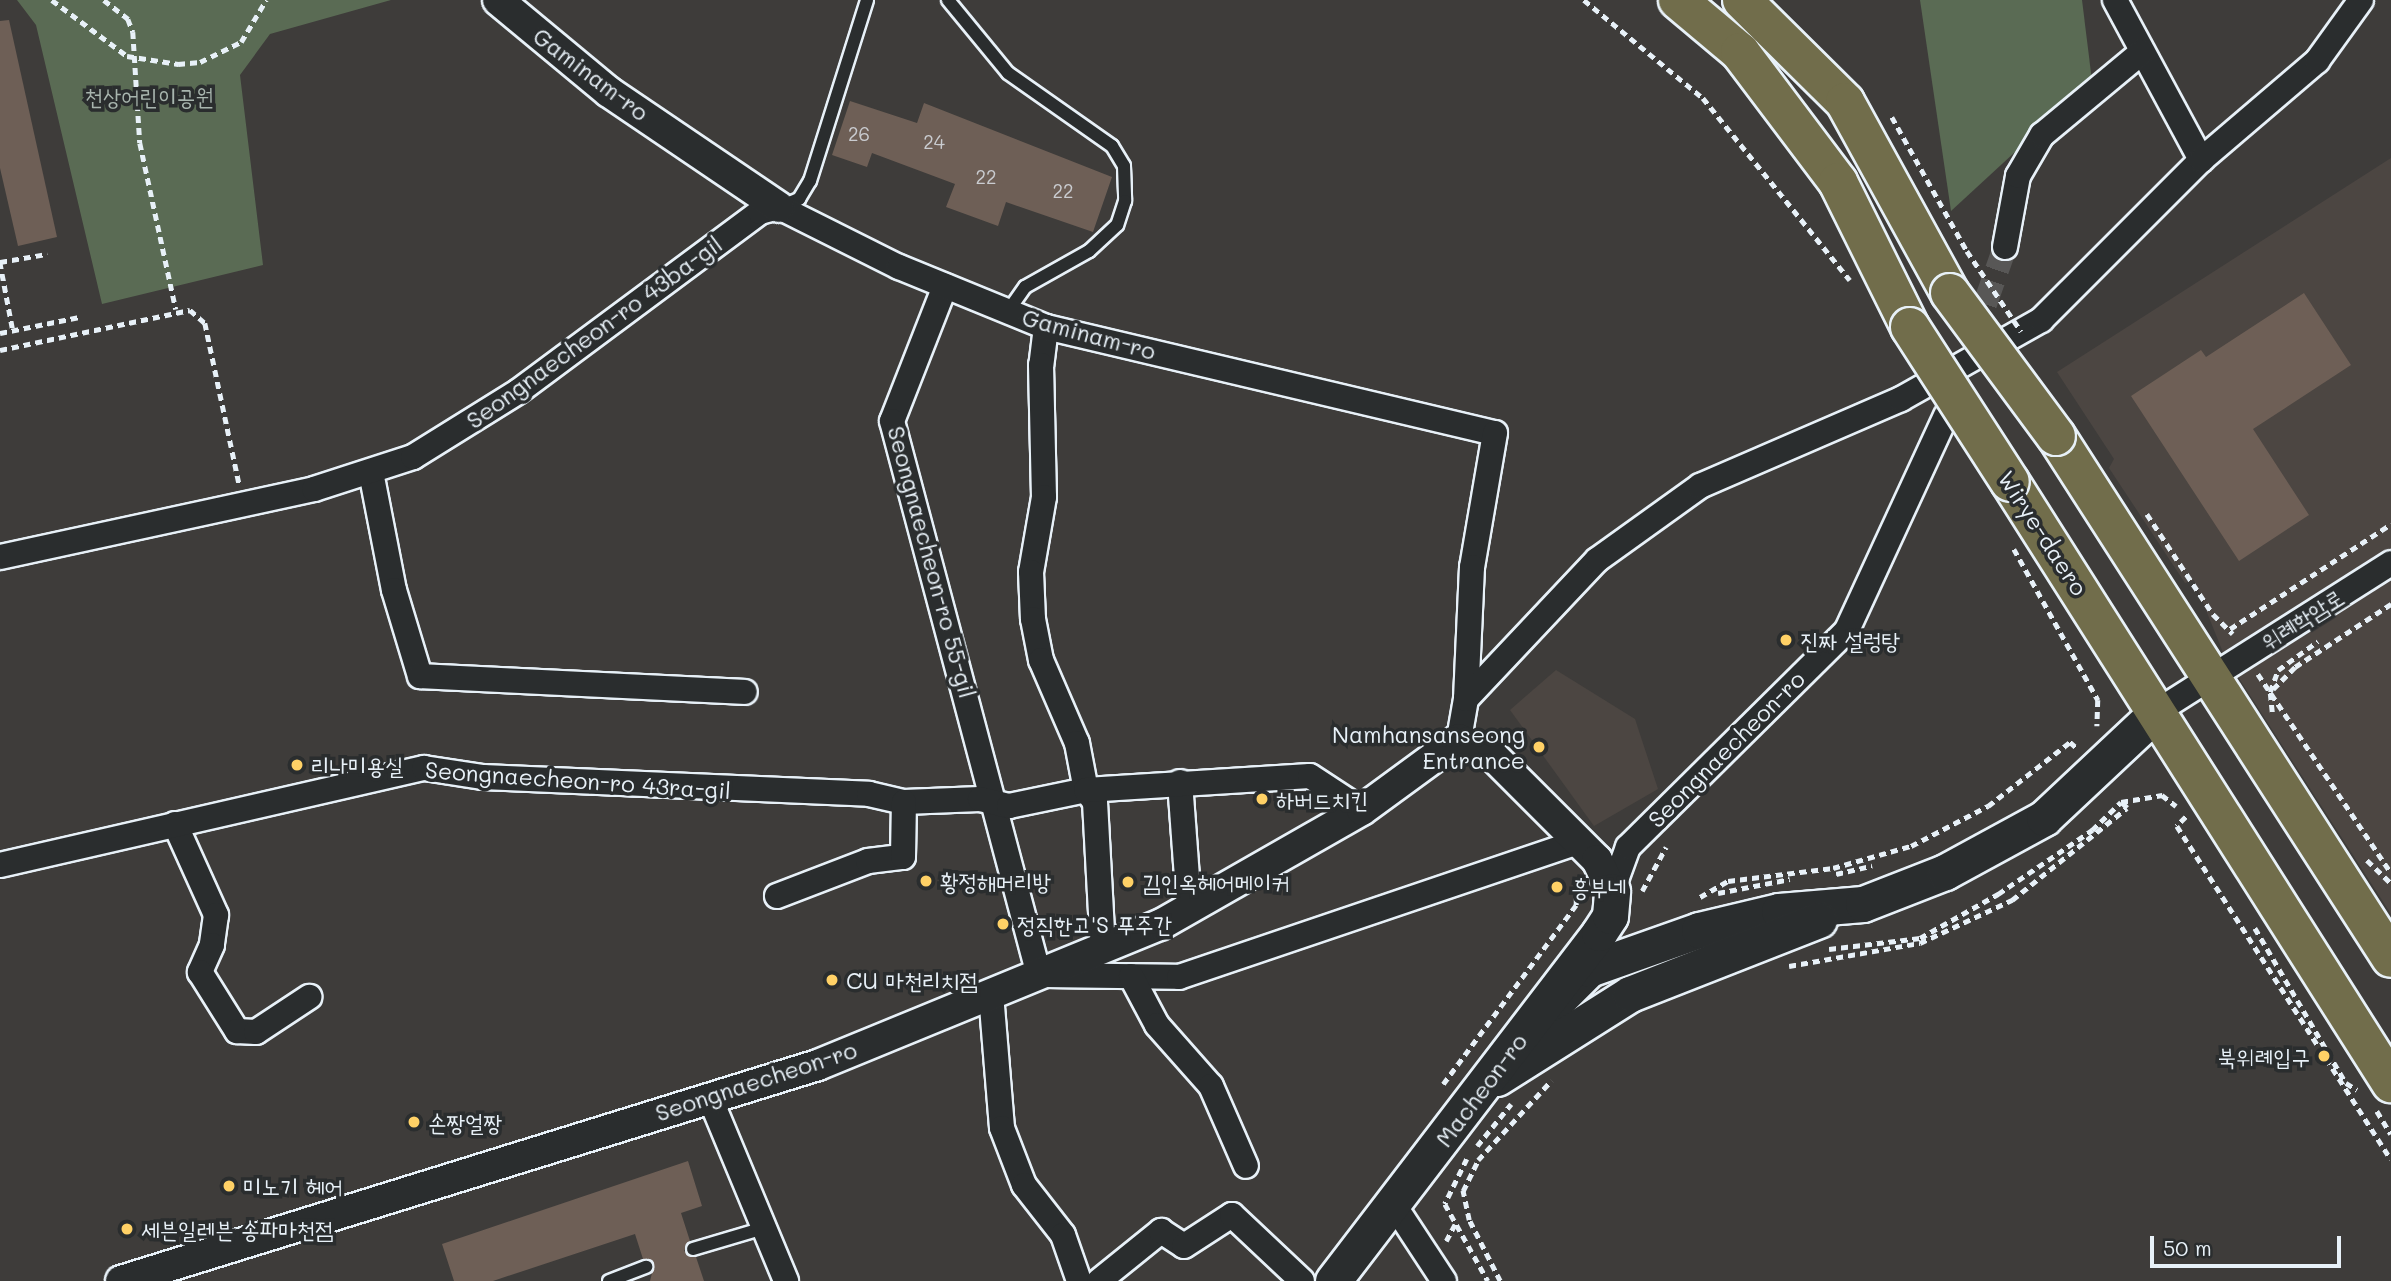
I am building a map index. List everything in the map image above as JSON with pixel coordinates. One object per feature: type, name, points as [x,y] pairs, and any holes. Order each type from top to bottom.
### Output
[{"type":"main road","name":"Wirye-daero","points":[[1678,0],[1740,52],[1838,182],[1910,327],[2158,711],[2391,1083]]},
{"type":"main road","points":[[1742,0],[1844,102],[1950,293],[2056,436],[2213,675],[2391,958]]},
{"type":"main road","points":[[1500,1092],[1630,994],[1945,872],[2044,818],[2158,711]]},
{"type":"main road","name":"Macheon-ro","points":[[1333,1281],[1394,1205],[1500,1092],[1522,1036],[1625,895]]},
{"type":"main road","points":[[1522,1036],[1590,969],[1765,914],[1863,904]]},
{"type":"street","name":"Gaminam-ro","points":[[498,0],[609,92],[779,207],[945,286],[1046,327],[1495,433],[1472,567],[1466,699]]},
{"type":"street","points":[[2115,0],[2201,160]]},
{"type":"street","points":[[1625,895],[1607,872],[1568,845],[1493,756],[1459,739],[1466,699],[1597,560],[1700,486],[1963,367],[2041,320],[2201,160],[2317,61],[2361,0]]},
{"type":"street","points":[[2005,247],[2018,176],[2042,135],[2142,52]]},
{"type":"street","name":"Seongnaecheon-ro 43ba-gil","points":[[0,557],[243,505],[371,472],[413,457],[519,391],[760,212],[779,207]]},
{"type":"street","name":"Seongnaecheon-ro 55-gil","points":[[945,286],[892,421],[998,802],[1039,975]]},
{"type":"street","points":[[1046,327],[1041,365],[1044,498],[1031,572],[1032,619],[1041,660],[1077,743],[1086,790],[1096,802],[1103,949]]},
{"type":"street","name":"Seongnaecheon-ro","points":[[1625,895],[1628,848],[1847,629],[1945,416]]},
{"type":"street","points":[[371,472],[406,637],[420,676],[745,692]]},
{"type":"street","name":"위례학암로","points":[[2158,711],[2391,563]]},
{"type":"street","name":"Seongnaecheon-ro","points":[[121,1281],[818,1065],[1103,949],[1189,906],[1362,810],[1459,739]]},
{"type":"street","name":"Seongnaecheon-ro 43ra-gil","points":[[0,865],[424,768],[483,777],[869,794],[904,802],[998,802]]},
{"type":"street","points":[[998,802],[1009,806],[1086,790],[1180,782],[1310,776],[1362,810]]},
{"type":"street","points":[[1180,782],[1189,906]]},
{"type":"street","points":[[776,896],[907,853],[904,802]]},
{"type":"street","points":[[175,824],[216,915],[212,945],[200,972],[237,1031],[256,1032],[309,997]]},
{"type":"street","points":[[1039,975],[1179,976],[1568,845]]},
{"type":"street","points":[[1131,976],[1157,1025],[1211,1086],[1246,1166]]},
{"type":"street","points":[[991,994],[1002,1128],[1024,1185],[1063,1235],[1079,1281]]},
{"type":"street","points":[[710,1098],[786,1281]]},
{"type":"street","points":[[1394,1205],[1444,1281]]},
{"type":"street","points":[[1099,1281],[1161,1231],[1184,1246],[1232,1215],[1302,1281]]},
{"type":"lane","points":[[779,207],[799,199],[810,181],[867,0]]},
{"type":"lane","points":[[948,0],[1008,73],[1112,146],[1124,166],[1125,201],[1117,225],[1089,251],[1025,287],[1008,311]]},
{"type":"lane","points":[[693,1250],[764,1228]]},
{"type":"lane","points":[[609,1281],[646,1267]]},
{"type":"path","points":[[52,0],[134,58],[178,64],[223,53],[254,27],[267,0]]},
{"type":"path","points":[[104,0],[128,19],[134,58],[140,143],[176,309]]},
{"type":"path","points":[[1584,0],[1703,98],[1856,289]]},
{"type":"path","points":[[1966,251],[2027,340]]},
{"type":"path","points":[[13,331],[0,262],[47,254]]},
{"type":"path","points":[[0,350],[176,309],[190,310],[205,323],[243,505]]},
{"type":"path","points":[[0,333],[79,317]]},
{"type":"path","points":[[2211,615],[2231,629],[2391,524]]},
{"type":"path","points":[[2014,547],[2015,558],[2098,700],[2097,729],[2070,758]]},
{"type":"path","points":[[2270,692],[2278,670],[2391,594]]},
{"type":"path","points":[[2270,692],[2295,667],[2391,604]]},
{"type":"path","points":[[2270,692],[2391,873]]},
{"type":"path","points":[[2098,700],[2107,694]]},
{"type":"path","points":[[1692,901],[1728,881],[1833,869],[1911,846],[1988,806],[2070,742],[2079,750]]},
{"type":"path","points":[[1782,958],[1920,939],[2008,887],[2121,802],[2162,795],[2188,815],[2177,826],[2391,1159]]},
{"type":"path","points":[[1784,967],[1920,943],[2012,900],[2127,808],[2121,802]]},
{"type":"path","points":[[1625,895],[1671,834]]},
{"type":"path","points":[[1438,1090],[1576,905],[1576,868],[1568,845]]},
{"type":"path","points":[[1692,908],[1728,887],[1779,876],[1804,881],[1899,860]]},
{"type":"path","points":[[1500,1281],[1469,1220],[1463,1191],[1478,1160],[1558,1073]]},
{"type":"path","points":[[1488,1281],[1445,1204],[1446,1194],[1500,1092]]},
{"type":"shaded area","points":[[2391,158],[2391,914],[2224,655],[2194,580],[2185,583],[2109,468],[2114,459],[2057,372]]},
{"type":"shaded area","points":[[1556,670],[1635,719],[1658,789],[1594,826],[1510,710]]},
{"type":"green space","name":"천상어린이공원","points":[[17,0],[391,0],[270,34],[240,75],[263,265],[102,304],[36,25]]},
{"type":"green space","points":[[1920,0],[2082,0],[2092,81],[1951,211]]},
{"type":"building","points":[[9,20],[57,237],[18,246],[0,168],[0,21]]},
{"type":"building","points":[[850,101],[917,123],[924,103],[1112,177],[1093,232],[1006,202],[998,226],[946,207],[955,184],[872,153],[867,167],[832,155]]},
{"type":"building","points":[[2304,293],[2351,365],[2253,429],[2309,515],[2239,561],[2131,396],[2201,350],[2206,357]]},
{"type":"building","points":[[688,1161],[702,1206],[681,1213],[690,1241],[684,1251],[696,1257],[704,1281],[650,1281],[654,1265],[643,1259],[635,1234],[493,1281],[454,1281],[442,1244]]},
{"type":"tunnel","points":[[1973,338],[2005,247]]},
{"type":"place","name":"진짜 설렁탕","points":[[1786,640]]},
{"type":"place","name":"Namhansanseong Entrance","points":[[1539,747]]},
{"type":"place","name":"리나미용실","points":[[297,765]]},
{"type":"place","name":"하버드치킨","points":[[1262,799]]},
{"type":"place","name":"황정해머리방","points":[[926,881]]},
{"type":"place","name":"김인옥헤어메이커","points":[[1128,882]]},
{"type":"place","name":"흥부네","points":[[1557,887]]},
{"type":"place","name":"정직한고'S 푸주간","points":[[1003,924]]},
{"type":"place","name":"CU 마천리치점","points":[[832,980]]},
{"type":"place","name":"북위례입구","points":[[2324,1056]]},
{"type":"place","name":"손짱얼짱","points":[[414,1122]]},
{"type":"place","name":"미노기 헤어","points":[[229,1186]]},
{"type":"place","name":"세븐일레븐 송파마천점","points":[[127,1229]]}]
